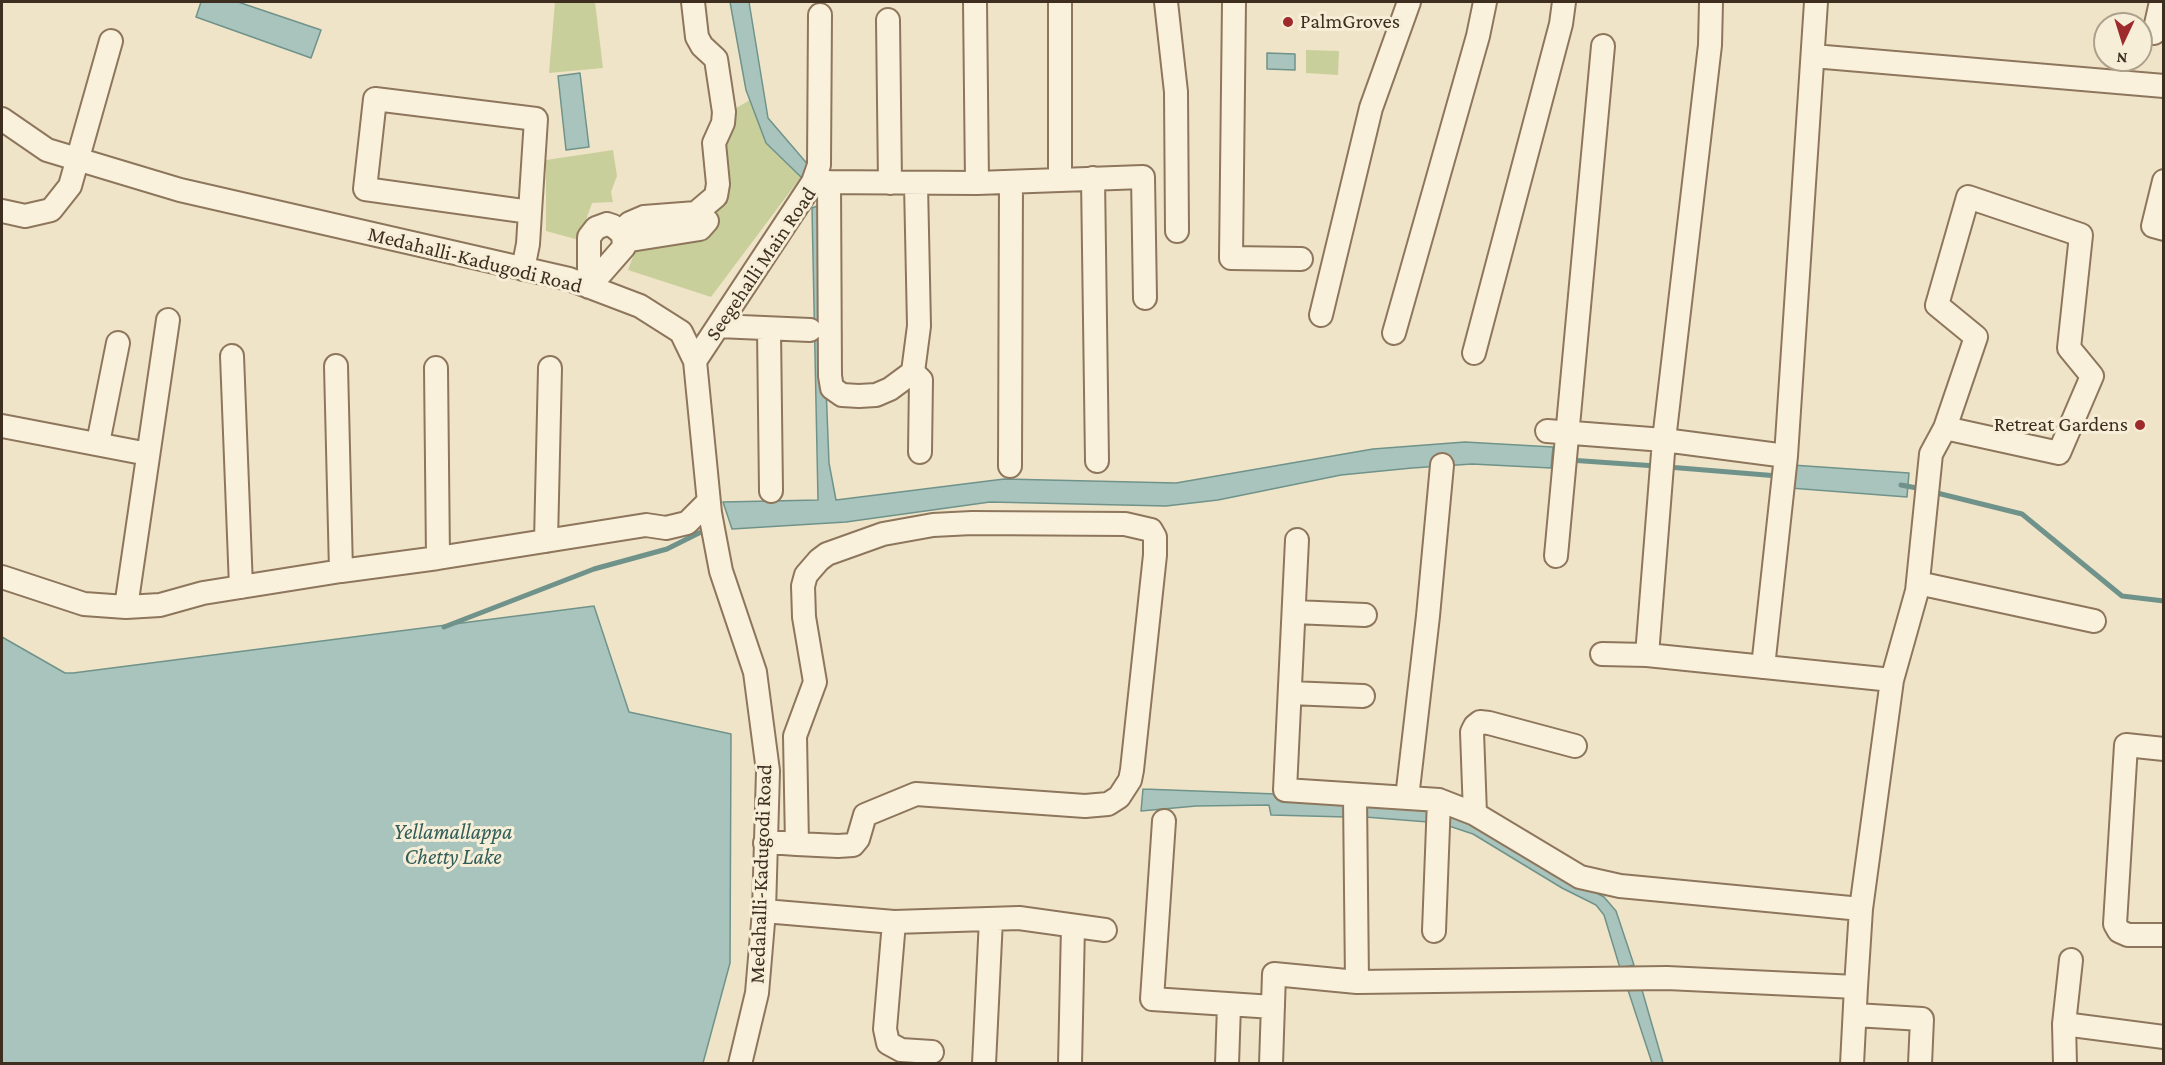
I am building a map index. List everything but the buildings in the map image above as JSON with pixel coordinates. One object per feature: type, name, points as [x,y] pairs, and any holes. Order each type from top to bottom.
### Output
[{"type":"street","points":[[589,287],[621,253],[622,236],[630,223],[644,217],[696,213],[716,196],[718,183],[714,142],[723,123],[724,112],[716,59],[702,46],[697,37],[693,2]]},
{"type":"street","points":[[975,2],[977,183]]},
{"type":"street","points":[[1060,2],[1060,178]]},
{"type":"street","points":[[1166,2],[1176,92],[1178,231]]},
{"type":"street","points":[[1234,2],[1231,258],[1300,259]]},
{"type":"street","points":[[1321,315],[1371,108],[1409,2]]},
{"type":"street","points":[[1394,333],[1478,36],[1485,2]]},
{"type":"street","points":[[1474,353],[1561,24],[1564,2]]},
{"type":"street","points":[[1647,655],[1664,440],[1710,45],[1711,2]]},
{"type":"street","points":[[1763,666],[1786,456],[1816,2]]},
{"type":"street","points":[[2154,33],[2161,2]]},
{"type":"street","points":[[820,15],[819,165],[832,388],[842,395],[876,395],[890,389],[913,372],[920,326],[916,184]]},
{"type":"street","points":[[888,20],[890,183]]},
{"type":"street","points":[[2,211],[25,216],[51,210],[70,186],[111,41]]},
{"type":"street","points":[[1556,556],[1563,467],[1556,432],[1603,46]]},
{"type":"street","points":[[1813,56],[2163,86]]},
{"type":"street","points":[[523,269],[530,212],[536,119],[375,99],[365,189],[530,212]]},
{"type":"street","name":"Medahalli-Kadugodi Road","points":[[2,118],[47,150],[180,190],[523,269],[589,287],[640,306],[681,332],[695,361],[709,508],[721,571],[755,672],[768,771],[764,912],[757,993],[740,1064]]},
{"type":"street","name":"Seegehalli Main Road","points":[[695,361],[821,182],[916,184],[1143,177],[1145,298]]},
{"type":"street","points":[[1093,178],[1097,461]]},
{"type":"street","points":[[2163,181],[2153,226],[2163,229]]},
{"type":"street","points":[[1010,466],[1011,182]]},
{"type":"street","points":[[1852,1064],[1862,909],[1892,680],[1918,583],[1931,464],[1976,338],[1937,304],[1968,197],[2081,235],[2069,348],[2092,376],[2059,453],[1945,428]]},
{"type":"street","points":[[589,287],[588,243],[591,232],[607,225],[622,236],[702,228],[707,221]]},
{"type":"street","points":[[126,607],[168,320]]},
{"type":"street","points":[[718,326],[810,330]]},
{"type":"street","points":[[769,330],[771,491]]},
{"type":"street","points":[[98,443],[118,343]]},
{"type":"street","points":[[232,356],[241,587]]},
{"type":"street","points":[[336,366],[341,570]]},
{"type":"street","points":[[435,368],[438,558]]},
{"type":"street","points":[[546,541],[550,368]]},
{"type":"street","points":[[913,372],[921,380],[920,452]]},
{"type":"street","points":[[2,426],[148,454]]},
{"type":"street","points":[[1556,432],[1664,440],[1786,456]]},
{"type":"street","points":[[1407,798],[1442,465]]},
{"type":"street","points":[[2,577],[84,604],[126,607],[160,605],[203,593],[341,570],[438,558],[646,525],[666,528],[687,522],[709,508]]},
{"type":"street","points":[[765,843],[797,844],[852,845],[858,839],[865,815],[916,794],[1085,806],[1108,804],[1119,797],[1130,780],[1132,770],[1155,555],[1155,537],[1151,530],[1125,524],[933,525],[883,534],[827,554],[819,560],[806,575],[803,586],[804,617],[815,682],[795,736],[797,844]]},
{"type":"street","points":[[1298,540],[1285,790],[1439,800],[1475,814],[1580,877],[1620,886],[1862,909]]},
{"type":"street","points":[[1918,583],[2094,621]]},
{"type":"street","points":[[1294,612],[1365,615]]},
{"type":"street","points":[[1602,654],[1647,655],[1892,680]]},
{"type":"street","points":[[1290,693],[1363,696]]},
{"type":"street","points":[[1475,814],[1472,732],[1480,722],[1575,746]]},
{"type":"street","points":[[2163,749],[2126,745],[2115,924],[2119,931],[2128,935],[2163,935]]},
{"type":"street","points":[[1355,796],[1357,982]]},
{"type":"street","points":[[1434,931],[1439,800]]},
{"type":"street","points":[[1164,821],[1152,999],[1229,1006],[1273,1007]]},
{"type":"street","points":[[764,912],[894,922],[1019,918],[1105,930]]},
{"type":"street","points":[[984,1064],[991,919]]},
{"type":"street","points":[[894,922],[885,1029],[888,1042],[902,1050],[932,1052]]},
{"type":"street","points":[[1070,1064],[1073,926]]},
{"type":"street","points":[[2065,1064],[2064,1024],[2071,960]]},
{"type":"street","points":[[1271,1064],[1274,974],[1357,982],[1667,978],[1856,987]]},
{"type":"street","points":[[1227,1064],[1229,1006]]},
{"type":"street","points":[[1855,1015],[1922,1019],[1920,1064]]},
{"type":"street","points":[[2064,1024],[2163,1037]]},
{"type":"green space","points":[[555,2],[595,2],[603,68],[549,73]]},
{"type":"green space","points":[[1306,50],[1339,51],[1338,75],[1306,73]]},
{"type":"green space","points":[[750,100],[766,143],[801,177],[711,297],[628,270],[638,243],[715,214],[721,206],[722,143],[731,111]]},
{"type":"green space","points":[[613,150],[617,176],[611,192],[613,202],[592,203],[579,240],[546,231],[546,160]]},
{"type":"water","points":[[201,2],[238,2],[321,30],[311,58],[196,17]]},
{"type":"water","points":[[730,2],[749,2],[768,118],[810,167],[812,174],[801,177],[766,143],[746,90]]},
{"type":"water","points":[[1267,53],[1295,54],[1295,70],[1267,69]]},
{"type":"water","points":[[580,73],[589,147],[566,150],[558,76]]},
{"type":"water","points":[[827,202],[826,387],[829,463],[836,500],[1004,479],[1176,483],[1373,449],[1465,442],[1553,447],[1551,468],[1472,464],[1412,468],[1341,475],[1218,500],[1166,506],[990,502],[846,522],[732,529],[723,502],[818,500],[812,208]]},
{"type":"water","points":[[1792,465],[1909,473],[1907,497],[1790,488]]},
{"type":"water","name":"Yellamallappa Chetty Lake","points":[[594,606],[629,712],[731,734],[730,963],[703,1063],[2,1063],[2,637],[65,673],[73,673]]},
{"type":"water","points":[[1143,789],[1277,794],[1346,804],[1346,817],[1271,815],[1269,805],[1196,806],[1141,811]]},
{"type":"water","points":[[1366,805],[1430,809],[1428,822],[1365,817]]},
{"type":"water","points":[[1449,813],[1604,897],[1616,911],[1634,965],[1620,968],[1604,915],[1596,905],[1562,888],[1473,834],[1446,825]]},
{"type":"water","points":[[1640,983],[1663,1063],[1652,1063],[1626,984]]},
{"type":"waterway","points":[[1569,460],[1656,466]]},
{"type":"waterway","points":[[1668,467],[1778,476]]},
{"type":"waterway","points":[[1901,485],[1922,489]]},
{"type":"waterway","points":[[1933,492],[2022,514],[2122,596],[2164,601]]},
{"type":"waterway","points":[[444,627],[594,569],[667,549],[707,529]]},
{"type":"place","name":"PalmGroves","points":[[1288,22]]},
{"type":"place","name":"Retreat Gardens","points":[[2140,425]]}]
